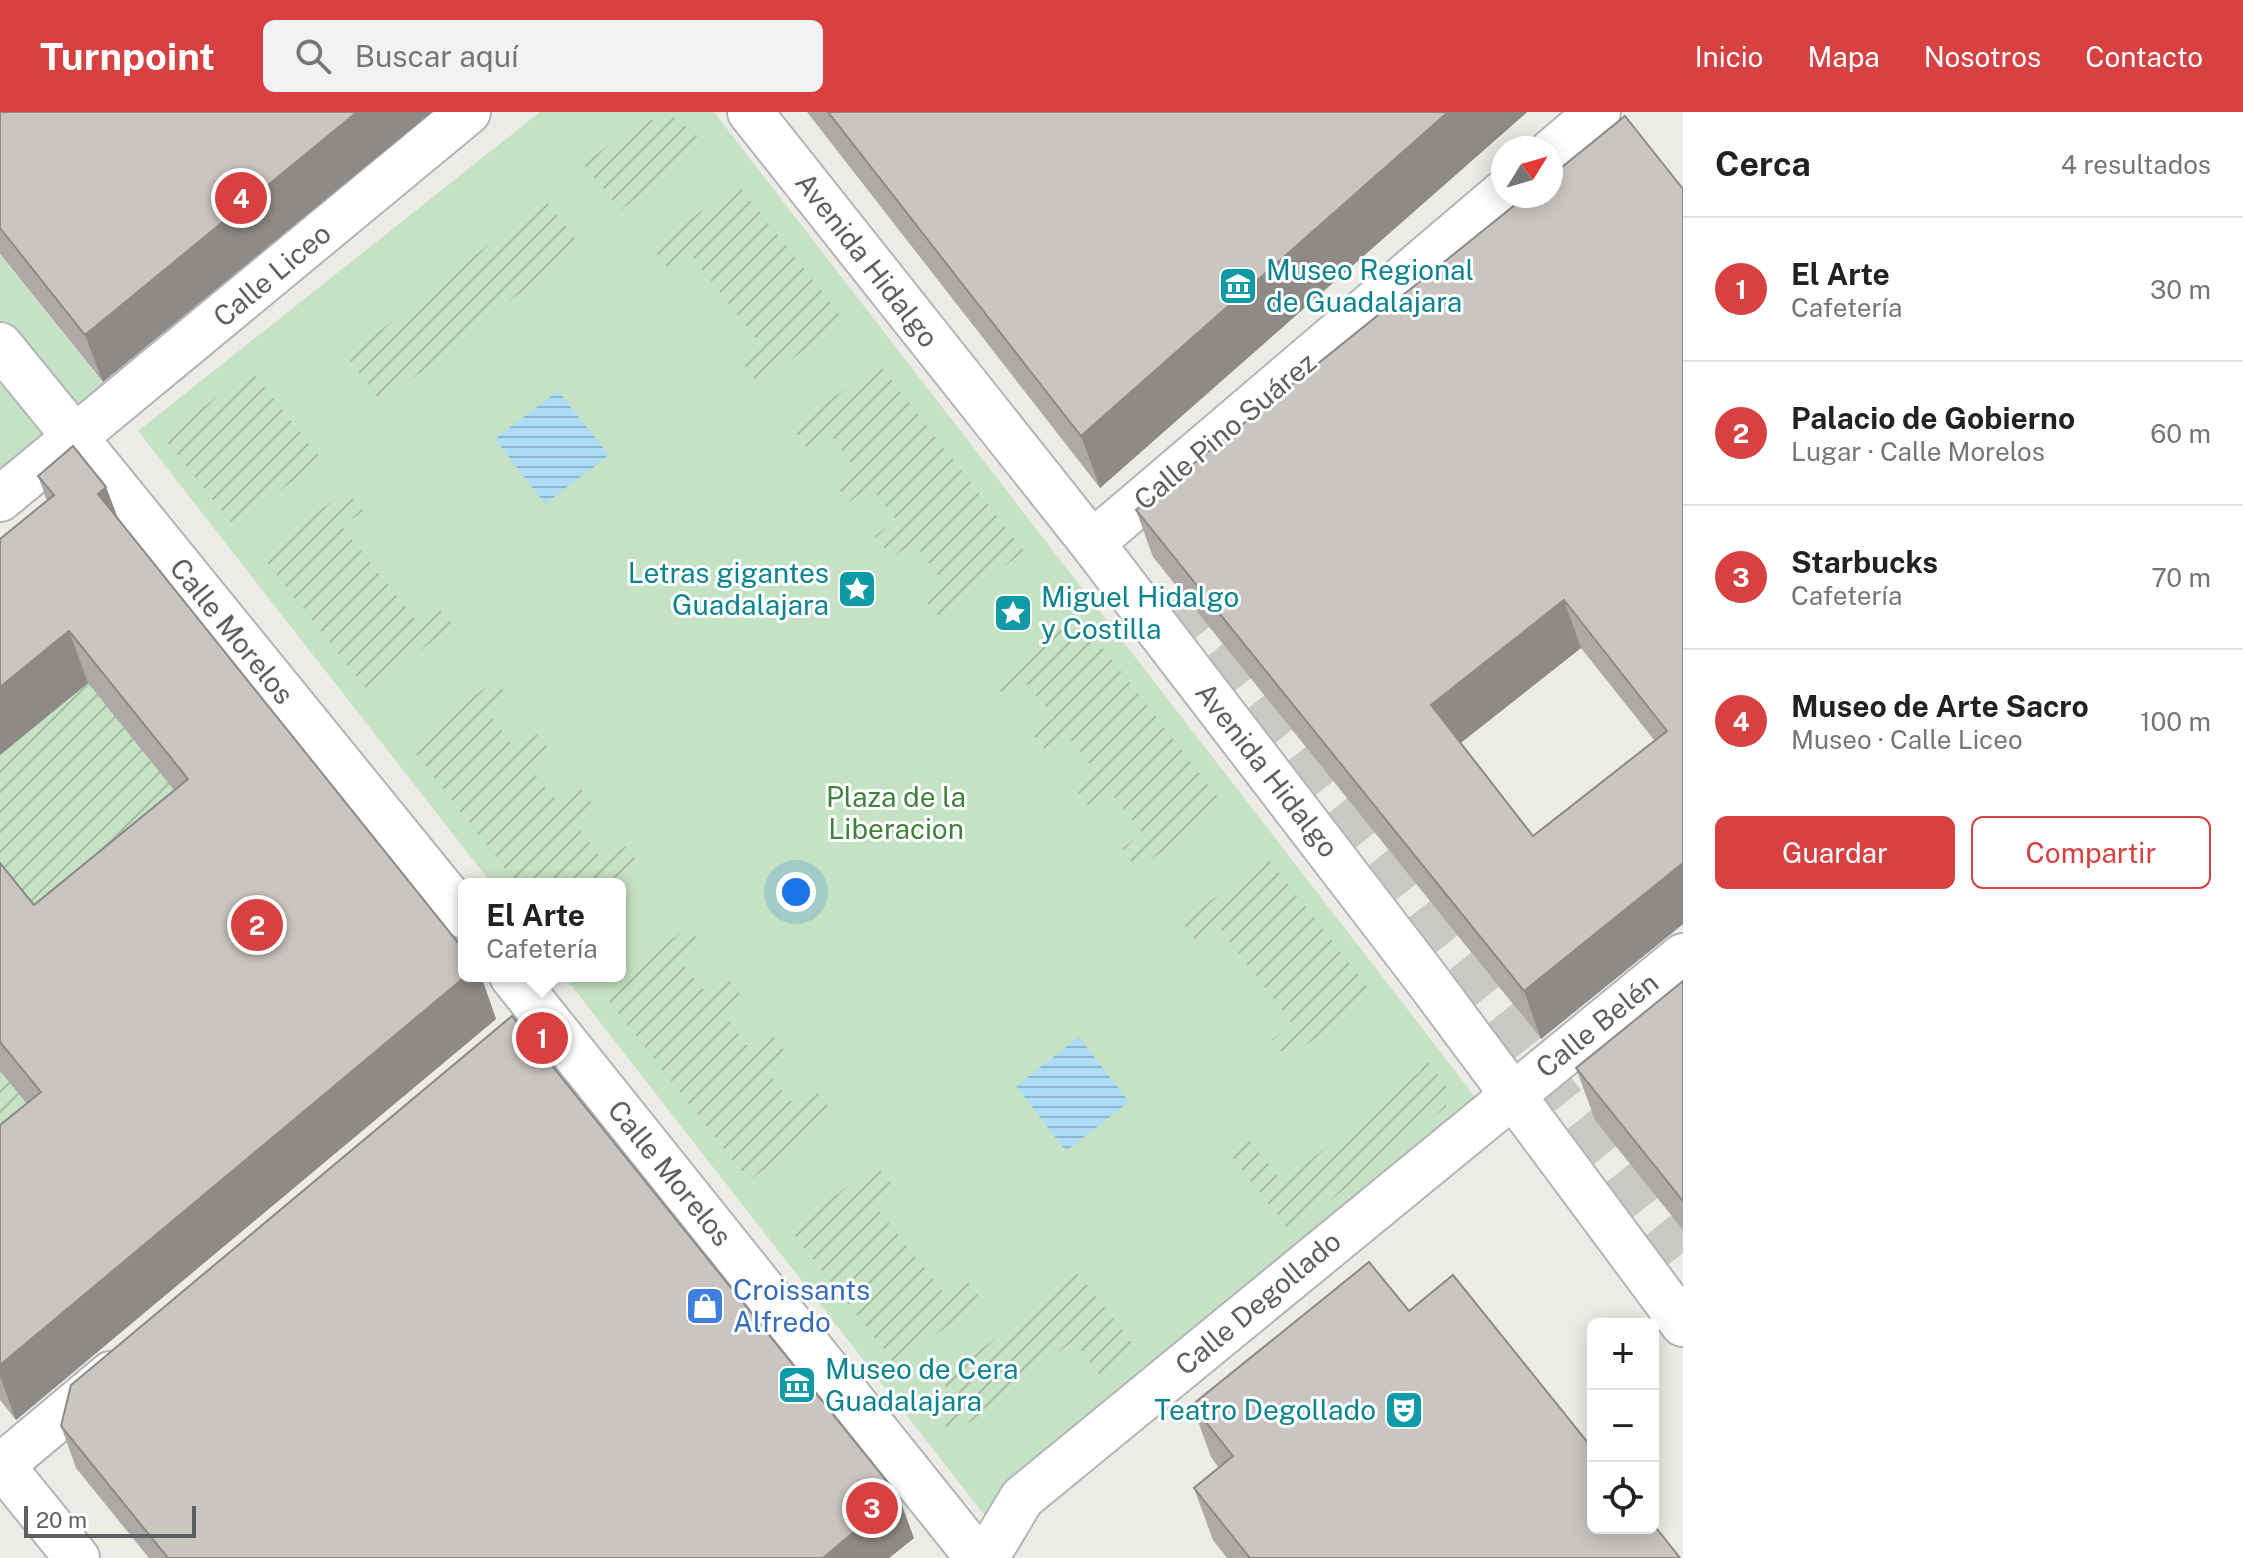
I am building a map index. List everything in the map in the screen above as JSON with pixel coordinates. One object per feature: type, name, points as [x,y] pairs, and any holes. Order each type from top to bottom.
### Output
[{"type":"street","name":"Calle Liceo","points":[[0,499],[468,112]]},
{"type":"street","name":"Avenida Hidalgo","points":[[750,112],[1092,543],[1425,977],[1683,1324]]},
{"type":"street","points":[[1563,142],[1598,112]]},
{"type":"street","name":"Calle Pino Suárez","points":[[1092,543],[1491,203]]},
{"type":"street","name":"Calle Morelos","points":[[0,345],[458,909]]},
{"type":"street","name":"Calle Belén","points":[[1510,1095],[1683,956]]},
{"type":"street","name":"Calle Morelos","points":[[517,982],[978,1558]]},
{"type":"street","points":[[506,1043],[542,1013]]},
{"type":"street","name":"Calle Degollado","points":[[986,1558],[1022,1498],[1510,1095]]},
{"type":"street","points":[[77,1558],[1,1465],[146,1345]]},
{"type":"green space","name":"Plaza de la Liberacion","points":[[540,112],[714,112],[1500,1129],[1003,1539],[569,982],[626,982],[626,878],[487,878],[138,431]]},
{"type":"green space","points":[[672,116],[705,142],[621,210],[584,165],[633,124]]},
{"type":"green space","points":[[737,183],[843,319],[759,385],[743,364],[763,348],[691,255],[670,270],[653,249]]},
{"type":"green space","points":[[545,200],[580,245],[382,403],[347,357]]},
{"type":"green space","points":[[0,255],[104,384],[0,468]]},
{"type":"green space","points":[[878,363],[1024,551],[939,617],[922,596],[942,581],[913,542],[892,558],[875,536],[896,519],[870,487],[849,502],[833,482],[853,465],[828,432],[807,448],[793,429]]},
{"type":"green space","points":[[251,370],[321,459],[234,526],[164,438]]},
{"type":"green space","points":[[346,490],[363,511],[342,527],[416,620],[436,605],[453,625],[368,691],[262,556]]},
{"type":"green space","points":[[1078,616],[1223,804],[1138,870],[1122,849],[1142,833],[1113,795],[1092,810],[1074,788],[1095,771],[1070,739],[1049,754],[1032,734],[1054,718],[1027,684],[1007,700],[993,681]]},
{"type":"green space","points":[[495,680],[509,698],[489,714],[514,748],[535,732],[552,753],[531,769],[557,802],[578,786],[596,808],[575,824],[604,862],[626,846],[641,867],[626,879],[512,878],[410,746]]},
{"type":"green space","points":[[88,683],[208,831],[53,957],[0,892],[0,755]]},
{"type":"green space","points":[[1267,857],[1373,994],[1288,1059],[1272,1040],[1292,1023],[1220,929],[1199,945],[1182,923]]},
{"type":"green space","points":[[688,927],[702,945],[681,962],[707,994],[728,979],[744,999],[725,1016],[750,1049],[771,1033],[788,1055],[768,1072],[797,1109],[818,1093],[835,1114],[749,1181],[603,993],[617,982],[626,982],[626,975]]},
{"type":"green space","points":[[1425,1058],[1448,1089],[1446,1107],[1291,1232],[1228,1152],[1246,1137],[1283,1182],[1420,1072]]},
{"type":"green space","points":[[0,1071],[60,1144],[0,1193]]},
{"type":"green space","points":[[875,1164],[892,1185],[872,1202],[945,1294],[966,1279],[981,1299],[897,1366],[791,1231]]},
{"type":"green space","points":[[1078,1273],[1137,1349],[1102,1377],[1073,1341],[969,1423],[947,1428],[936,1414],[955,1399],[941,1381]]},
{"type":"water","points":[[558,391],[609,455],[545,504],[495,439]]},
{"type":"water","points":[[1079,1037],[1129,1102],[1066,1151],[1016,1086]]},
{"type":"building","points":[[0,112],[357,112],[85,335],[0,228]]},
{"type":"building","name":"Museo Regional de Guadalajara","points":[[828,112],[1448,112],[1081,436]]},
{"type":"building","points":[[1625,116],[1683,189],[1683,863],[1524,991],[1136,510],[1511,208],[1563,208],[1563,166]],"holes":[[[1564,600],[1667,731],[1533,836],[1431,705]]]},
{"type":"building","points":[[73,446],[106,487],[98,494],[458,943],[459,982],[0,1365],[0,1125],[41,1092],[0,1042],[0,863],[34,905],[188,779],[69,631],[0,687],[0,539],[54,495],[38,476]]},
{"type":"building","points":[[1683,981],[1683,1201],[1576,1068]]},
{"type":"building","points":[[512,1016],[898,1495],[823,1558],[168,1558],[61,1426],[71,1385]]},
{"type":"building","name":"Teatro Degollado","points":[[1369,1262],[1409,1311],[1453,1275],[1587,1442],[1587,1534],[1659,1534],[1659,1532],[1680,1558],[1250,1558],[1194,1488],[1233,1456],[1192,1405]]},
{"type":"tunnel","points":[[1166,605],[1683,1253]]},
{"type":"place","name":"Museo de Arte Sacro","points":[[241,198]]},
{"type":"place","name":"Museo Regional de Guadalajara","points":[[1238,286]]},
{"type":"place","name":"Letras gigantes Guadalajara","points":[[857,589]]},
{"type":"place","name":"Miguel Hidalgo y Costilla","points":[[1013,613]]},
{"type":"place","name":"Palacio de Gobierno","points":[[257,925]]},
{"type":"place","name":"El Arte","points":[[542,1038]]},
{"type":"place","name":"Croissants Alfredo","points":[[705,1306]]},
{"type":"place","name":"Museo de Cera Guadalajara","points":[[797,1385]]},
{"type":"place","name":"Teatro Degollado","points":[[1404,1410]]},
{"type":"place","name":"Starbucks","points":[[872,1508]]}]
